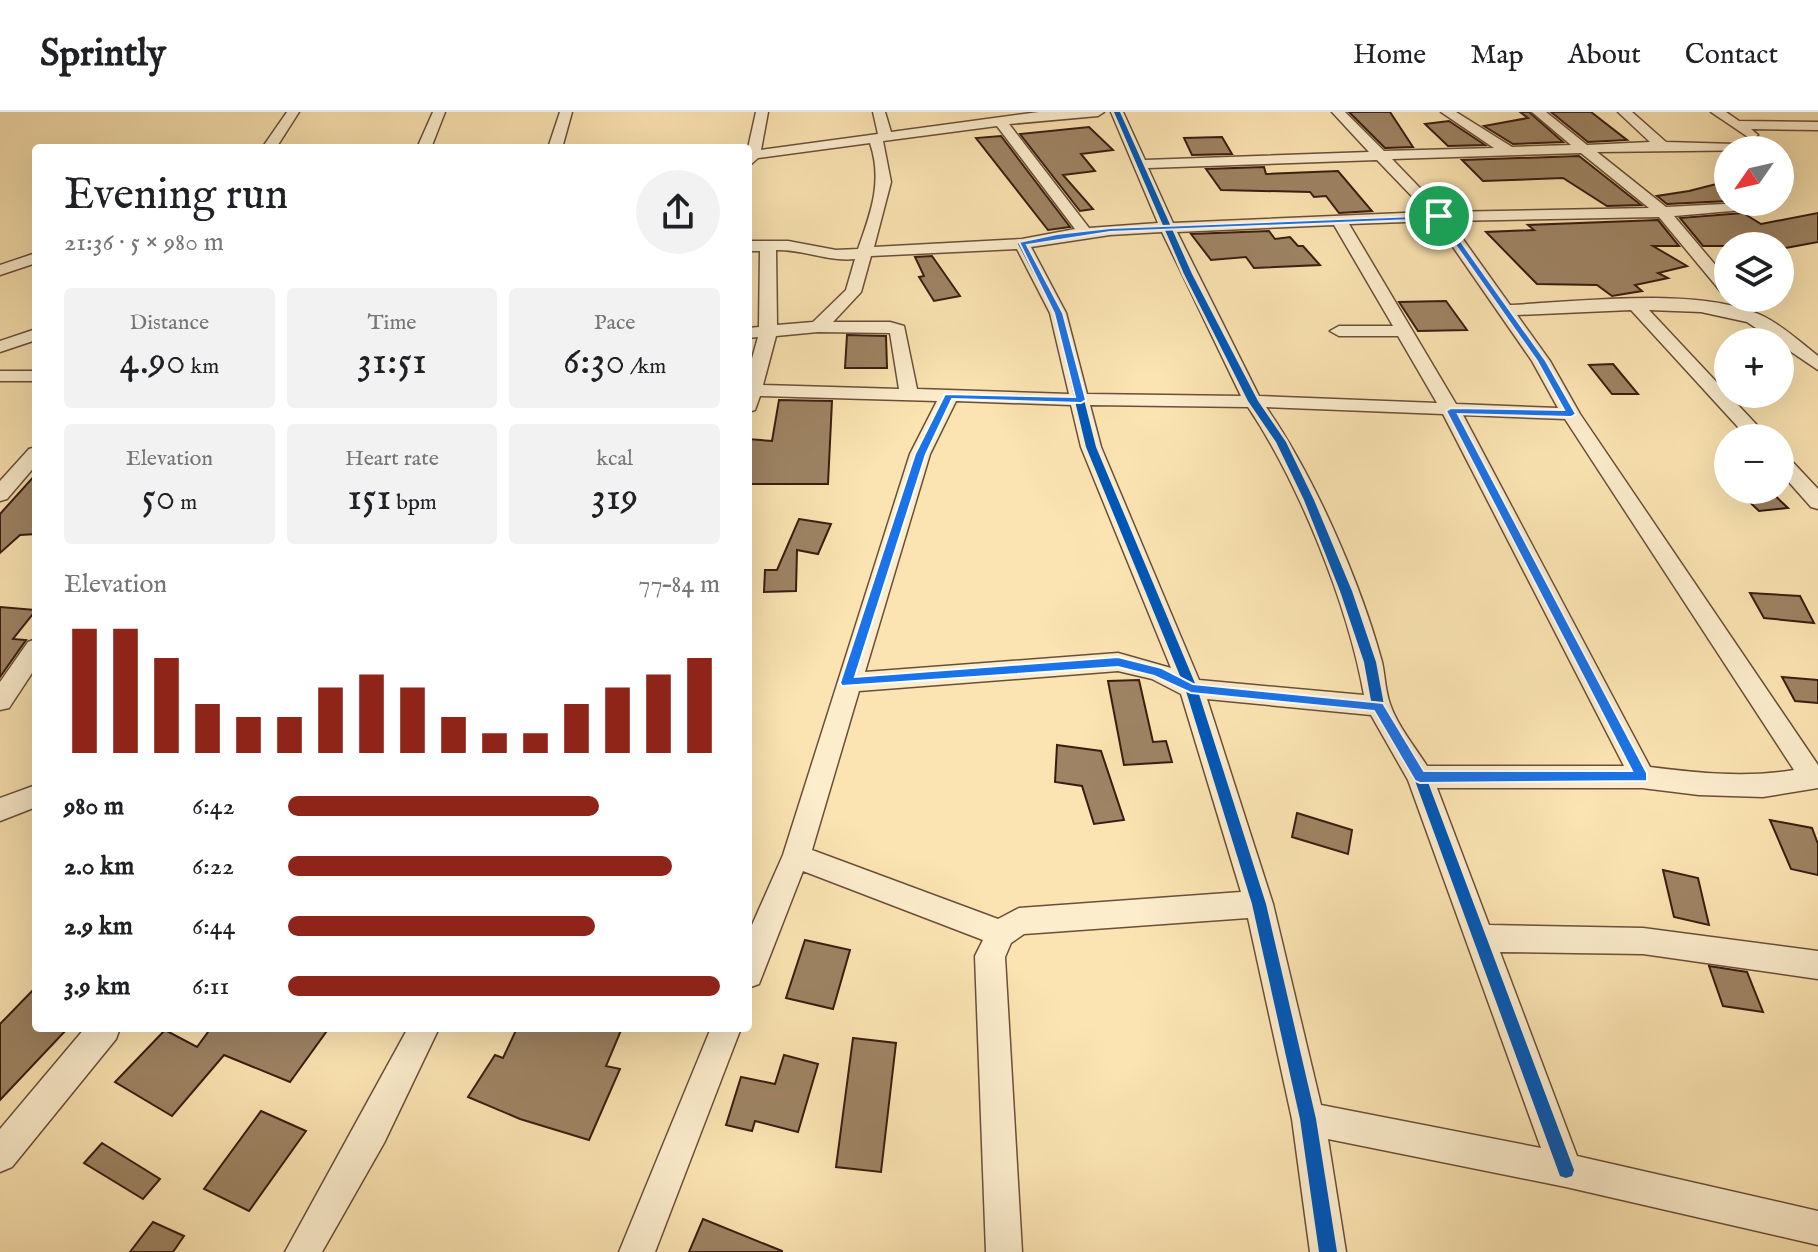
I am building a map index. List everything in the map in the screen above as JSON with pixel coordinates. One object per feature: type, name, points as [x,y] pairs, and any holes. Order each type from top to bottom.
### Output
[{"type":"street","points":[[272,144],[293,112]]},
{"type":"street","points":[[426,144],[439,112]]},
{"type":"street","points":[[556,144],[566,112]]},
{"type":"street","points":[[752,155],[762,112]]},
{"type":"street","points":[[818,327],[856,289],[864,252],[877,221],[885,185],[879,112]]},
{"type":"street","points":[[752,159],[880,137],[1098,112]]},
{"type":"street","points":[[1117,112],[1188,274],[1253,401],[1281,442],[1315,513],[1365,648],[1378,706],[1420,777],[1566,1170]]},
{"type":"street","points":[[1338,112],[1439,216],[1541,361],[1571,414],[1815,777],[1763,786],[1699,784],[1642,777],[1420,777]]},
{"type":"street","points":[[1447,112],[1509,151]]},
{"type":"street","points":[[1538,112],[1663,212],[1714,273]]},
{"type":"street","points":[[1624,112],[1662,146]]},
{"type":"street","points":[[1717,112],[1751,136]]},
{"type":"street","points":[[1000,121],[1085,233]]},
{"type":"street","points":[[1739,125],[1818,126]]},
{"type":"street","points":[[1138,164],[1384,158],[1662,146],[1714,148]]},
{"type":"street","points":[[752,246],[790,246],[845,258],[864,252],[1022,244],[1085,233],[1169,228],[1714,208]]},
{"type":"street","points":[[1339,220],[1451,411],[1642,777]]},
{"type":"street","points":[[1022,244],[1058,313],[1091,447],[1191,688],[1259,904],[1308,1119],[1328,1252]]},
{"type":"street","points":[[752,394],[768,333],[768,248]]},
{"type":"street","points":[[0,270],[32,259]]},
{"type":"street","points":[[1637,307],[1746,424]]},
{"type":"street","points":[[1506,310],[1708,308],[1751,317],[1818,365]]},
{"type":"street","points":[[1747,312],[1751,317]]},
{"type":"street","points":[[752,333],[818,327],[890,327],[898,330],[909,395]]},
{"type":"street","points":[[1339,331],[1404,331]]},
{"type":"street","points":[[0,347],[32,335]]},
{"type":"street","points":[[0,376],[32,376]]},
{"type":"street","points":[[752,398],[909,395],[1253,401],[1571,414]]},
{"type":"street","points":[[752,963],[775,899],[796,856],[920,454],[949,396]]},
{"type":"street","points":[[1,492],[32,457]]},
{"type":"street","points":[[1794,475],[1818,502]]},
{"type":"street","points":[[0,701],[32,654]]},
{"type":"street","points":[[847,683],[1118,662],[1158,672],[1191,688],[1378,706]]},
{"type":"street","points":[[0,810],[32,798]]},
{"type":"street","points":[[796,856],[1001,934]]},
{"type":"street","points":[[1004,1252],[990,956],[1001,934],[1019,921],[1259,904]]},
{"type":"street","points":[[1478,938],[1643,941],[1818,965]]},
{"type":"street","points":[[0,1155],[102,1032]]},
{"type":"street","points":[[303,1252],[372,1131],[422,1032]]},
{"type":"street","points":[[637,1252],[724,1032]]},
{"type":"street","points":[[1308,1119],[1566,1170],[1818,1228]]},
{"type":"building","points":[[1349,112],[1390,112],[1413,147],[1385,148]]},
{"type":"building","points":[[1520,112],[1529,112],[1563,142],[1513,144],[1484,126],[1528,118]]},
{"type":"building","points":[[1551,112],[1591,112],[1627,140],[1588,142]]},
{"type":"building","points":[[1449,121],[1485,145],[1448,146],[1425,124]]},
{"type":"building","points":[[1089,127],[1113,150],[1081,154],[1095,171],[1063,175],[1093,209],[1080,211],[1020,134]]},
{"type":"building","points":[[1001,136],[1070,227],[1048,230],[976,138]]},
{"type":"building","points":[[1222,137],[1232,154],[1192,155],[1184,138]]},
{"type":"building","points":[[1579,156],[1641,205],[1607,206],[1563,178],[1483,181],[1462,160]]},
{"type":"building","points":[[1264,167],[1266,174],[1338,171],[1372,211],[1339,213],[1326,196],[1314,197],[1310,192],[1221,190],[1206,169]]},
{"type":"building","points":[[1714,185],[1714,202],[1667,204],[1657,196]]},
{"type":"building","points":[[1818,213],[1818,242],[1794,246],[1794,232],[1714,232],[1714,246],[1703,246],[1680,218],[1748,216],[1761,224]]},
{"type":"building","points":[[1658,220],[1679,246],[1653,246],[1687,266],[1658,273],[1668,278],[1635,285],[1642,291],[1612,296],[1597,285],[1537,284],[1486,232],[1534,230],[1528,225]]},
{"type":"building","points":[[1269,231],[1275,239],[1290,237],[1320,265],[1254,268],[1246,257],[1211,260],[1191,234]]},
{"type":"building","points":[[932,256],[960,296],[934,301],[919,277],[924,276],[915,257]]},
{"type":"building","points":[[1446,301],[1467,330],[1418,331],[1399,302]]},
{"type":"building","points":[[847,335],[886,336],[887,368],[845,368]]},
{"type":"building","points":[[1613,364],[1638,394],[1612,394],[1589,365]]},
{"type":"building","points":[[779,400],[832,401],[828,484],[752,484],[752,439],[772,441]]},
{"type":"building","points":[[32,478],[32,534],[20,535],[0,553],[0,514]]},
{"type":"building","points":[[1752,504],[1784,504],[1788,508],[1759,511]]},
{"type":"building","points":[[799,519],[831,524],[818,554],[797,550],[796,591],[764,592],[765,570],[777,570]]},
{"type":"building","points":[[1750,593],[1800,596],[1814,623],[1764,618]]},
{"type":"building","points":[[0,607],[32,610],[32,615],[13,639],[26,640],[0,677]]},
{"type":"building","points":[[1782,677],[1818,680],[1818,703],[1795,701]]},
{"type":"building","points":[[1139,680],[1153,742],[1166,741],[1172,762],[1124,765],[1108,681]]},
{"type":"building","points":[[1057,745],[1101,751],[1124,820],[1094,824],[1082,786],[1055,782]]},
{"type":"building","points":[[1297,813],[1352,830],[1348,854],[1292,837]]},
{"type":"building","points":[[1770,820],[1812,828],[1818,844],[1818,875],[1791,869]]},
{"type":"building","points":[[1663,870],[1698,878],[1709,925],[1674,917]]},
{"type":"building","points":[[805,940],[850,950],[833,1009],[786,998]]},
{"type":"building","points":[[1709,966],[1747,972],[1763,1012],[1723,1006]]},
{"type":"building","points":[[32,991],[32,1032],[64,1032],[0,1100],[0,1024]]},
{"type":"building","points":[[163,1032],[197,1047],[208,1032],[326,1032],[290,1082],[224,1055],[172,1116],[115,1082]]},
{"type":"building","points":[[515,1032],[620,1032],[606,1066],[620,1069],[589,1140],[520,1119],[468,1097],[495,1055],[503,1058]]},
{"type":"building","points":[[853,1038],[896,1043],[881,1172],[836,1167]]},
{"type":"building","points":[[784,1055],[818,1064],[798,1132],[755,1121],[752,1131],[726,1125],[741,1077],[775,1084]]},
{"type":"building","points":[[261,1111],[306,1131],[249,1211],[204,1189]]},
{"type":"building","points":[[102,1143],[160,1179],[143,1199],[84,1163]]},
{"type":"building","points":[[703,1219],[782,1251],[782,1252],[689,1252]]},
{"type":"building","points":[[153,1222],[184,1236],[173,1252],[130,1252]]},
{"type":"cycle path","points":[[1117,112],[1188,274],[1253,401],[1281,442],[1309,500],[1346,591],[1370,662],[1378,706],[1420,777],[1566,1170]]},
{"type":"cycle path","points":[[1022,244],[1058,313],[1091,447],[1191,688],[1259,904],[1308,1119],[1328,1252]]},
{"type":"route","points":[[1439,216],[1541,361],[1571,414],[1451,411],[1642,777],[1420,777],[1378,706],[1191,688],[1158,672],[1118,662],[847,683],[920,454],[949,396],[1081,400],[1058,313],[1022,244],[1057,236],[1110,230],[1439,216]]}]
